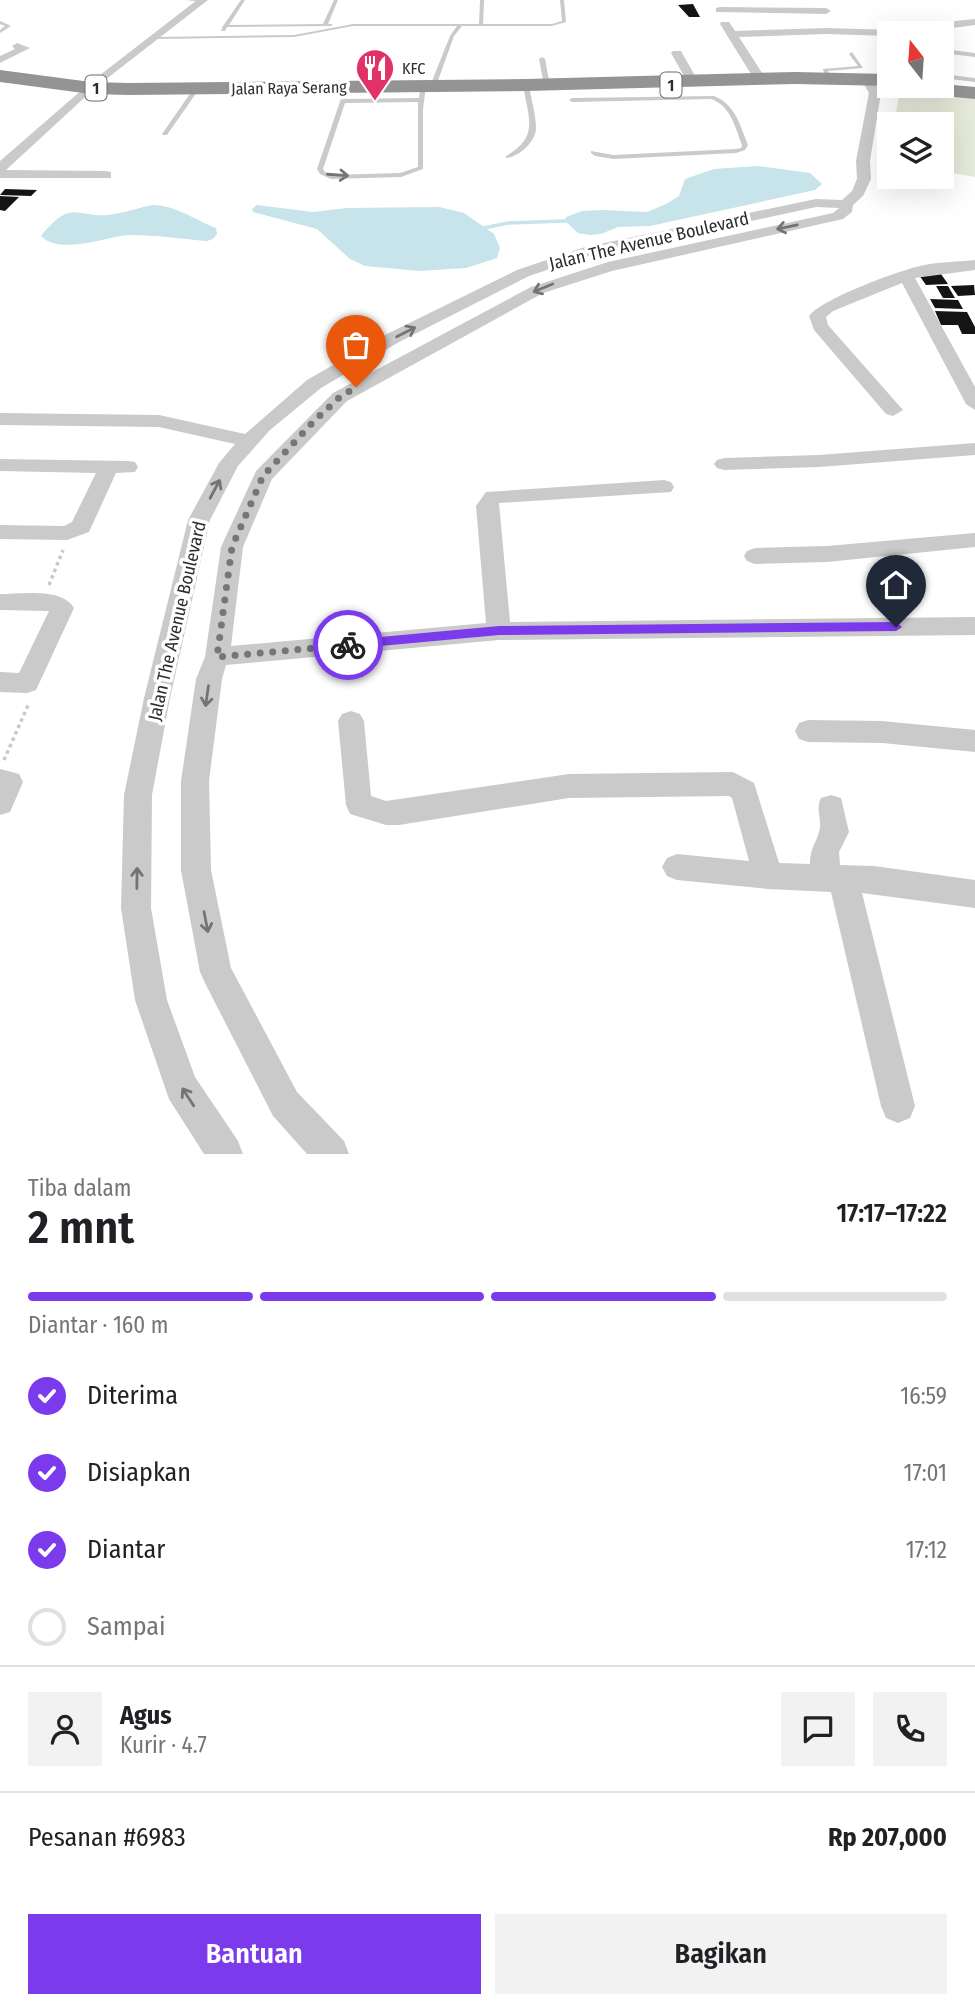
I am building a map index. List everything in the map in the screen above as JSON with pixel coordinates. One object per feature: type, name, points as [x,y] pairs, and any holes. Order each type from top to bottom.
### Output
[{"type":"highway","name":"Jalan Raya Serang","points":[[0,76],[93,86],[346,94],[526,85],[568,92],[692,81],[760,79],[828,78],[877,82]]},
{"type":"highway","name":"Jalan Raya Serang","points":[[568,92],[615,87],[867,81]]},
{"type":"highway","points":[[954,87],[975,90]]},
{"type":"highway","points":[[954,89],[975,90]]},
{"type":"street","points":[[0,168],[93,86],[203,0]]},
{"type":"street","points":[[712,0],[760,79]]},
{"type":"street","points":[[720,10],[826,11]]},
{"type":"street","points":[[954,24],[975,22]]},
{"type":"street","points":[[731,34],[877,33]]},
{"type":"street","points":[[0,60],[25,48],[16,46]]},
{"type":"street","points":[[677,53],[692,81]]},
{"type":"street","name":"Jalan The Avenue Boulevard","points":[[225,1154],[181,1087],[151,1000],[136,908],[138,795],[157,698],[199,520],[229,463],[249,441],[314,384],[446,311],[523,273],[555,260],[816,203],[845,204],[858,193],[864,179],[863,161],[875,93],[867,81]]},
{"type":"street","points":[[0,174],[106,175]]},
{"type":"street","name":"Jalan The Avenue Boulevard","points":[[331,1154],[285,1104],[216,972],[196,870],[195,781],[209,680],[217,657],[232,547],[263,476],[340,397],[537,290],[608,267],[838,216],[847,209],[845,204]]},
{"type":"street","points":[[893,410],[820,326],[817,316],[827,307],[905,275],[932,267],[975,265]]},
{"type":"street","points":[[905,275],[975,404]]},
{"type":"street","points":[[314,384],[340,397]]},
{"type":"street","points":[[0,419],[159,421],[249,441]]},
{"type":"street","points":[[724,464],[819,461],[975,449]]},
{"type":"street","points":[[0,465],[118,467],[80,527],[67,533],[0,531]]},
{"type":"street","points":[[499,631],[487,506],[493,498],[664,487]]},
{"type":"street","points":[[755,555],[827,554],[975,540]]},
{"type":"street","points":[[0,602],[54,603],[62,608],[27,683],[0,682]]},
{"type":"street","points":[[217,657],[499,631],[975,626]]},
{"type":"street","points":[[351,721],[357,795],[360,805],[369,809],[399,813],[569,786],[733,784],[744,791],[768,876]]},
{"type":"street","points":[[808,731],[882,732],[975,741]]},
{"type":"street","points":[[0,781],[9,782],[0,803]]},
{"type":"street","points":[[831,807],[835,832],[824,850],[898,1106]]},
{"type":"street","points":[[677,867],[768,876],[834,878],[975,894]]},
{"type":"lane","points":[[188,0],[203,0]]},
{"type":"lane","points":[[218,39],[243,0]]},
{"type":"lane","points":[[325,25],[336,0]]},
{"type":"lane","points":[[481,25],[482,0]]},
{"type":"lane","points":[[225,26],[559,24],[564,22],[562,0]]},
{"type":"lane","points":[[0,22],[9,26],[0,32]]},
{"type":"lane","points":[[156,38],[293,36],[353,25]]},
{"type":"lane","points":[[346,94],[320,169],[322,173],[331,177],[401,175],[421,168],[426,91],[452,36],[461,25]]},
{"type":"lane","points":[[954,52],[975,55]]},
{"type":"lane","points":[[828,78],[825,70],[861,67],[852,54]]},
{"type":"lane","points":[[542,59],[568,92],[720,99],[728,104],[745,145],[736,152],[626,157],[604,157],[593,152]]},
{"type":"lane","points":[[954,77],[975,80]]},
{"type":"lane","points":[[508,157],[516,154],[533,131],[526,85]]},
{"type":"lane","points":[[165,134],[195,89]]},
{"type":"path","points":[[41,603],[68,539],[67,533]]},
{"type":"path","points":[[0,771],[33,692],[27,683]]},
{"type":"green space","points":[[954,94],[975,96],[975,177],[954,173],[954,112],[896,112],[899,98],[954,98]]},
{"type":"water","points":[[758,166],[810,173],[822,184],[815,190],[650,226],[618,227],[601,234],[578,233],[565,221],[566,217],[582,211],[647,212],[679,196],[685,179],[714,169]]},
{"type":"water","points":[[153,205],[169,207],[216,228],[217,234],[207,241],[130,235],[72,245],[50,242],[41,236],[61,216],[69,213],[102,215]]},
{"type":"water","points":[[257,205],[313,212],[347,208],[439,207],[464,213],[494,234],[500,248],[497,258],[466,268],[420,271],[365,266],[350,259],[317,229],[253,212],[252,209]]},
{"type":"building","points":[[693,4],[700,17],[689,17],[678,5]]},
{"type":"building","points":[[5,189],[37,190],[31,196],[0,195]]},
{"type":"building","points":[[0,196],[19,197],[5,211],[0,210]]},
{"type":"building","points":[[941,274],[948,284],[926,285],[919,275]]},
{"type":"building","points":[[974,285],[975,295],[958,296],[951,286]]},
{"type":"building","points":[[936,286],[948,286],[955,298],[943,298]]},
{"type":"building","points":[[930,299],[958,300],[963,309],[935,308]]},
{"type":"building","points":[[935,311],[967,312],[975,327],[975,334],[962,334],[958,325],[941,325]]},
{"type":"waterway","points":[[484,228],[508,223],[565,221]]},
{"type":"way so far","points":[[348,645],[217,657],[232,547],[263,476],[315,420],[340,397],[356,387]]},
{"type":"place","name":"KFC","points":[[375,102]]},
{"type":"route","points":[[348,645],[499,631],[896,627]]}]
